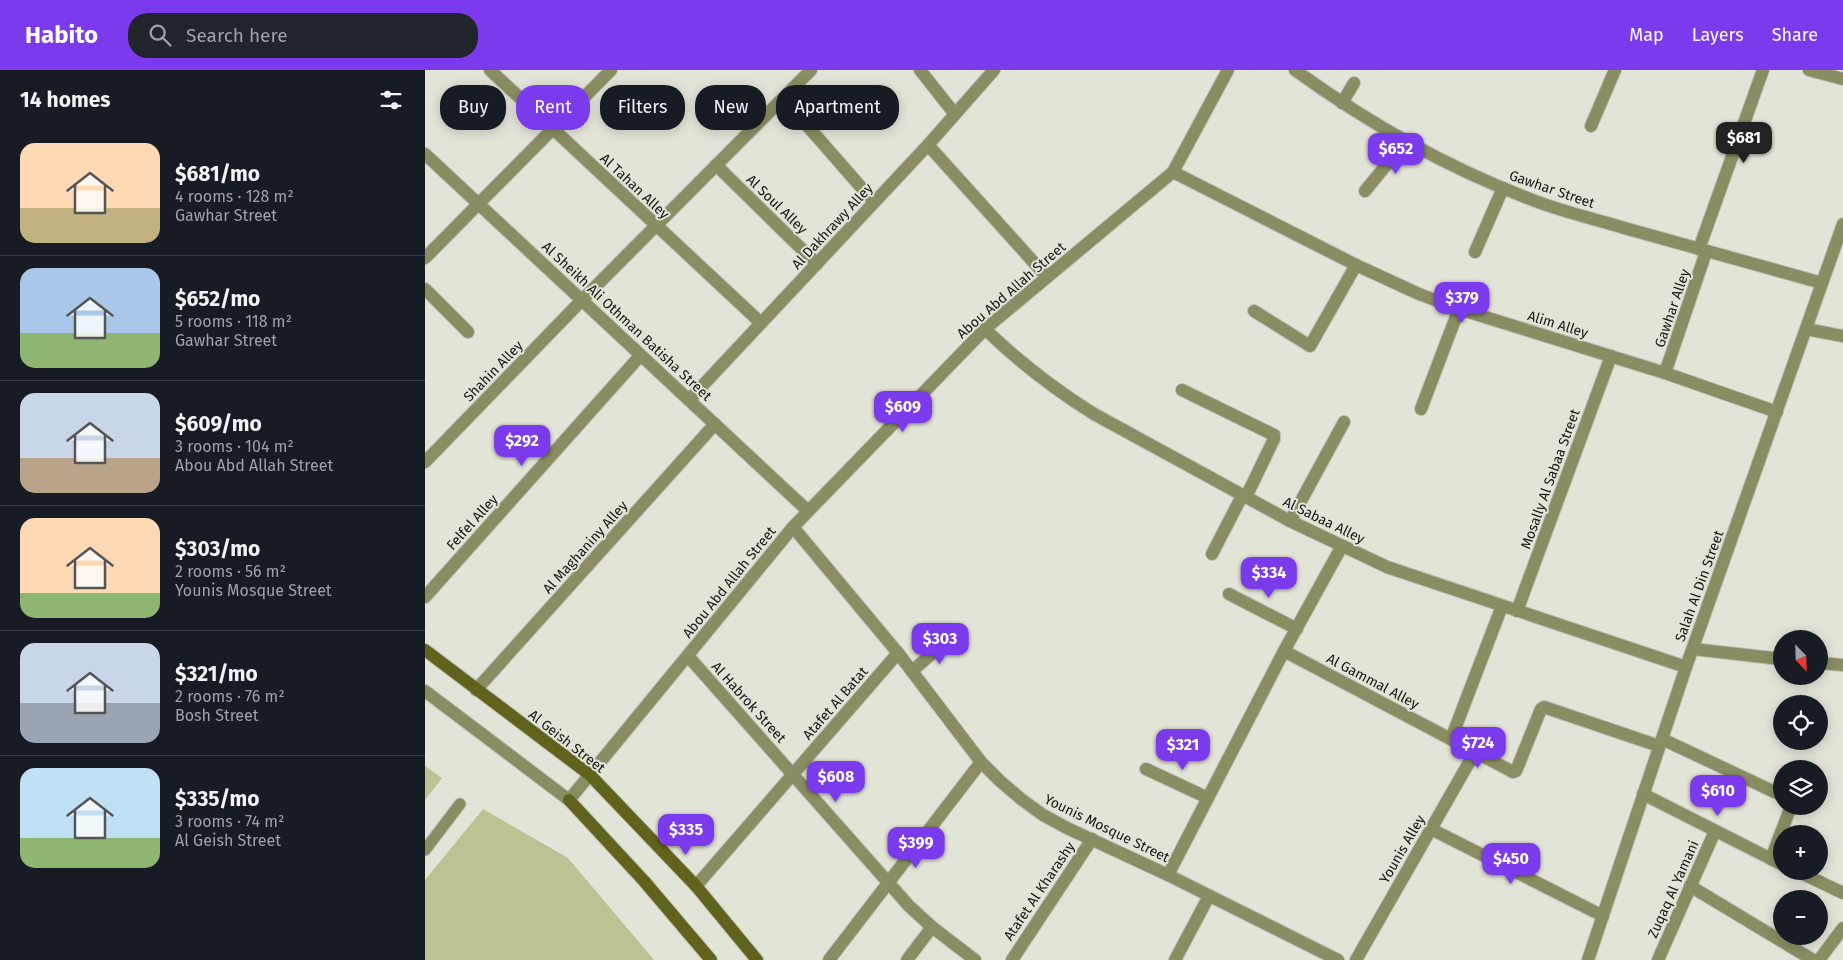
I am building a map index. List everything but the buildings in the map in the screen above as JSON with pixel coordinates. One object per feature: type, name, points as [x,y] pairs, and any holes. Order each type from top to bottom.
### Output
[{"type":"main road","name":"Al Geish Street","points":[[425,650],[589,775],[696,886],[757,960]]},
{"type":"main road","points":[[569,800],[644,881],[711,960]]},
{"type":"street","name":"Al Tahan Alley","points":[[490,70],[516,94]]},
{"type":"street","points":[[590,91],[611,70]]},
{"type":"street","points":[[920,70],[954,113]]},
{"type":"street","name":"Al Dakhrawy Alley","points":[[689,400],[928,144],[993,70]]},
{"type":"street","name":"Abou Abd Allah Street","points":[[569,800],[808,511],[985,329],[1173,172],[1228,70]]},
{"type":"street","name":"Gawhar Street","points":[[1295,70],[1342,103],[1405,142],[1503,188],[1561,210],[1822,283]]},
{"type":"street","points":[[1591,126],[1615,70]]},
{"type":"street","name":"Gawhar Alley","points":[[1665,374],[1703,250],[1763,70]]},
{"type":"street","points":[[1809,70],[1843,79]]},
{"type":"street","name":"Shahin Alley","points":[[795,85],[808,71]]},
{"type":"street","points":[[1342,103],[1354,83]]},
{"type":"street","name":"Shahin Alley","points":[[425,462],[582,300],[776,105]]},
{"type":"street","points":[[425,258],[552,130]]},
{"type":"street","name":"Al Tahan Alley","points":[[554,130],[761,323]]},
{"type":"street","points":[[811,130],[874,202]]},
{"type":"street","points":[[1365,191],[1405,142]]},
{"type":"street","points":[[928,144],[1047,277]]},
{"type":"street","name":"Al Sheikh Ali Othman Batisha Street","points":[[425,154],[808,511]]},
{"type":"street","name":"Al Soul Alley","points":[[716,166],[817,264]]},
{"type":"street","name":"Alim Alley","points":[[1173,172],[1356,266],[1419,294],[1459,309],[1611,356],[1777,412]]},
{"type":"street","points":[[1475,252],[1503,188]]},
{"type":"street","name":"Salah Al Din Street","points":[[1588,960],[1685,667],[1843,224]]},
{"type":"street","points":[[1254,311],[1310,346],[1356,266]]},
{"type":"street","points":[[425,289],[469,332]]},
{"type":"street","points":[[1421,409],[1459,309]]},
{"type":"street","name":"Al Sabaa Alley","points":[[985,329],[1010,353],[1065,396],[1094,414],[1290,521],[1387,567],[1685,667]]},
{"type":"street","points":[[1805,329],[1843,336]]},
{"type":"street","name":"Felfel Alley","points":[[425,597],[640,356]]},
{"type":"street","name":"Mosally Al Sabaa Street","points":[[1517,611],[1611,356]]},
{"type":"street","points":[[1182,390],[1274,435],[1274,439],[1212,554]]},
{"type":"street","points":[[1290,521],[1344,422]]},
{"type":"street","name":"Al Maghaniny Alley","points":[[477,690],[715,424]]},
{"type":"street","name":"Younis Mosque Street","points":[[793,527],[898,653],[981,762],[1000,782],[1036,810],[1067,828],[1169,875],[1324,957],[1338,960]]},
{"type":"street","points":[[1169,875],[1284,651],[1342,546]]},
{"type":"street","points":[[1229,594],[1297,629]]},
{"type":"street","points":[[1451,740],[1503,606]]},
{"type":"street","points":[[912,671],[950,638]]},
{"type":"street","points":[[1693,649],[1773,658]]},
{"type":"street","name":"Al Gammal Alley","points":[[1284,651],[1515,772],[1541,709],[1544,707],[1660,743]]},
{"type":"street","name":"Atafet Al Batat","points":[[696,886],[898,653]]},
{"type":"street","name":"Al Habrok Street","points":[[688,656],[909,906],[932,927],[975,960]]},
{"type":"street","points":[[1828,664],[1843,666]]},
{"type":"street","points":[[425,691],[569,800]]},
{"type":"street","points":[[1660,743],[1773,792]]},
{"type":"street","name":"Younis Alley","points":[[1355,960],[1475,752]]},
{"type":"street","points":[[829,960],[981,762]]},
{"type":"street","points":[[1146,769],[1208,798]]},
{"type":"street","points":[[1643,794],[1773,859]]},
{"type":"street","points":[[1431,829],[1603,916]]},
{"type":"street","name":"Zuqaq Al Yamani","points":[[1658,960],[1715,830]]},
{"type":"street","name":"Atafet Al Kharashy","points":[[1012,960],[1092,839]]},
{"type":"street","points":[[1815,880],[1843,894]]},
{"type":"street","points":[[1690,886],[1813,960]]},
{"type":"street","points":[[1175,960],[1209,896]]},
{"type":"street","points":[[907,960],[932,927]]},
{"type":"street","points":[[1819,960],[1843,928]]},
{"type":"lane","points":[[425,850],[460,804]]},
{"type":"green space","points":[[425,766],[442,778],[425,800]]},
{"type":"green space","points":[[483,809],[568,858],[654,960],[425,960],[425,880]]}]
